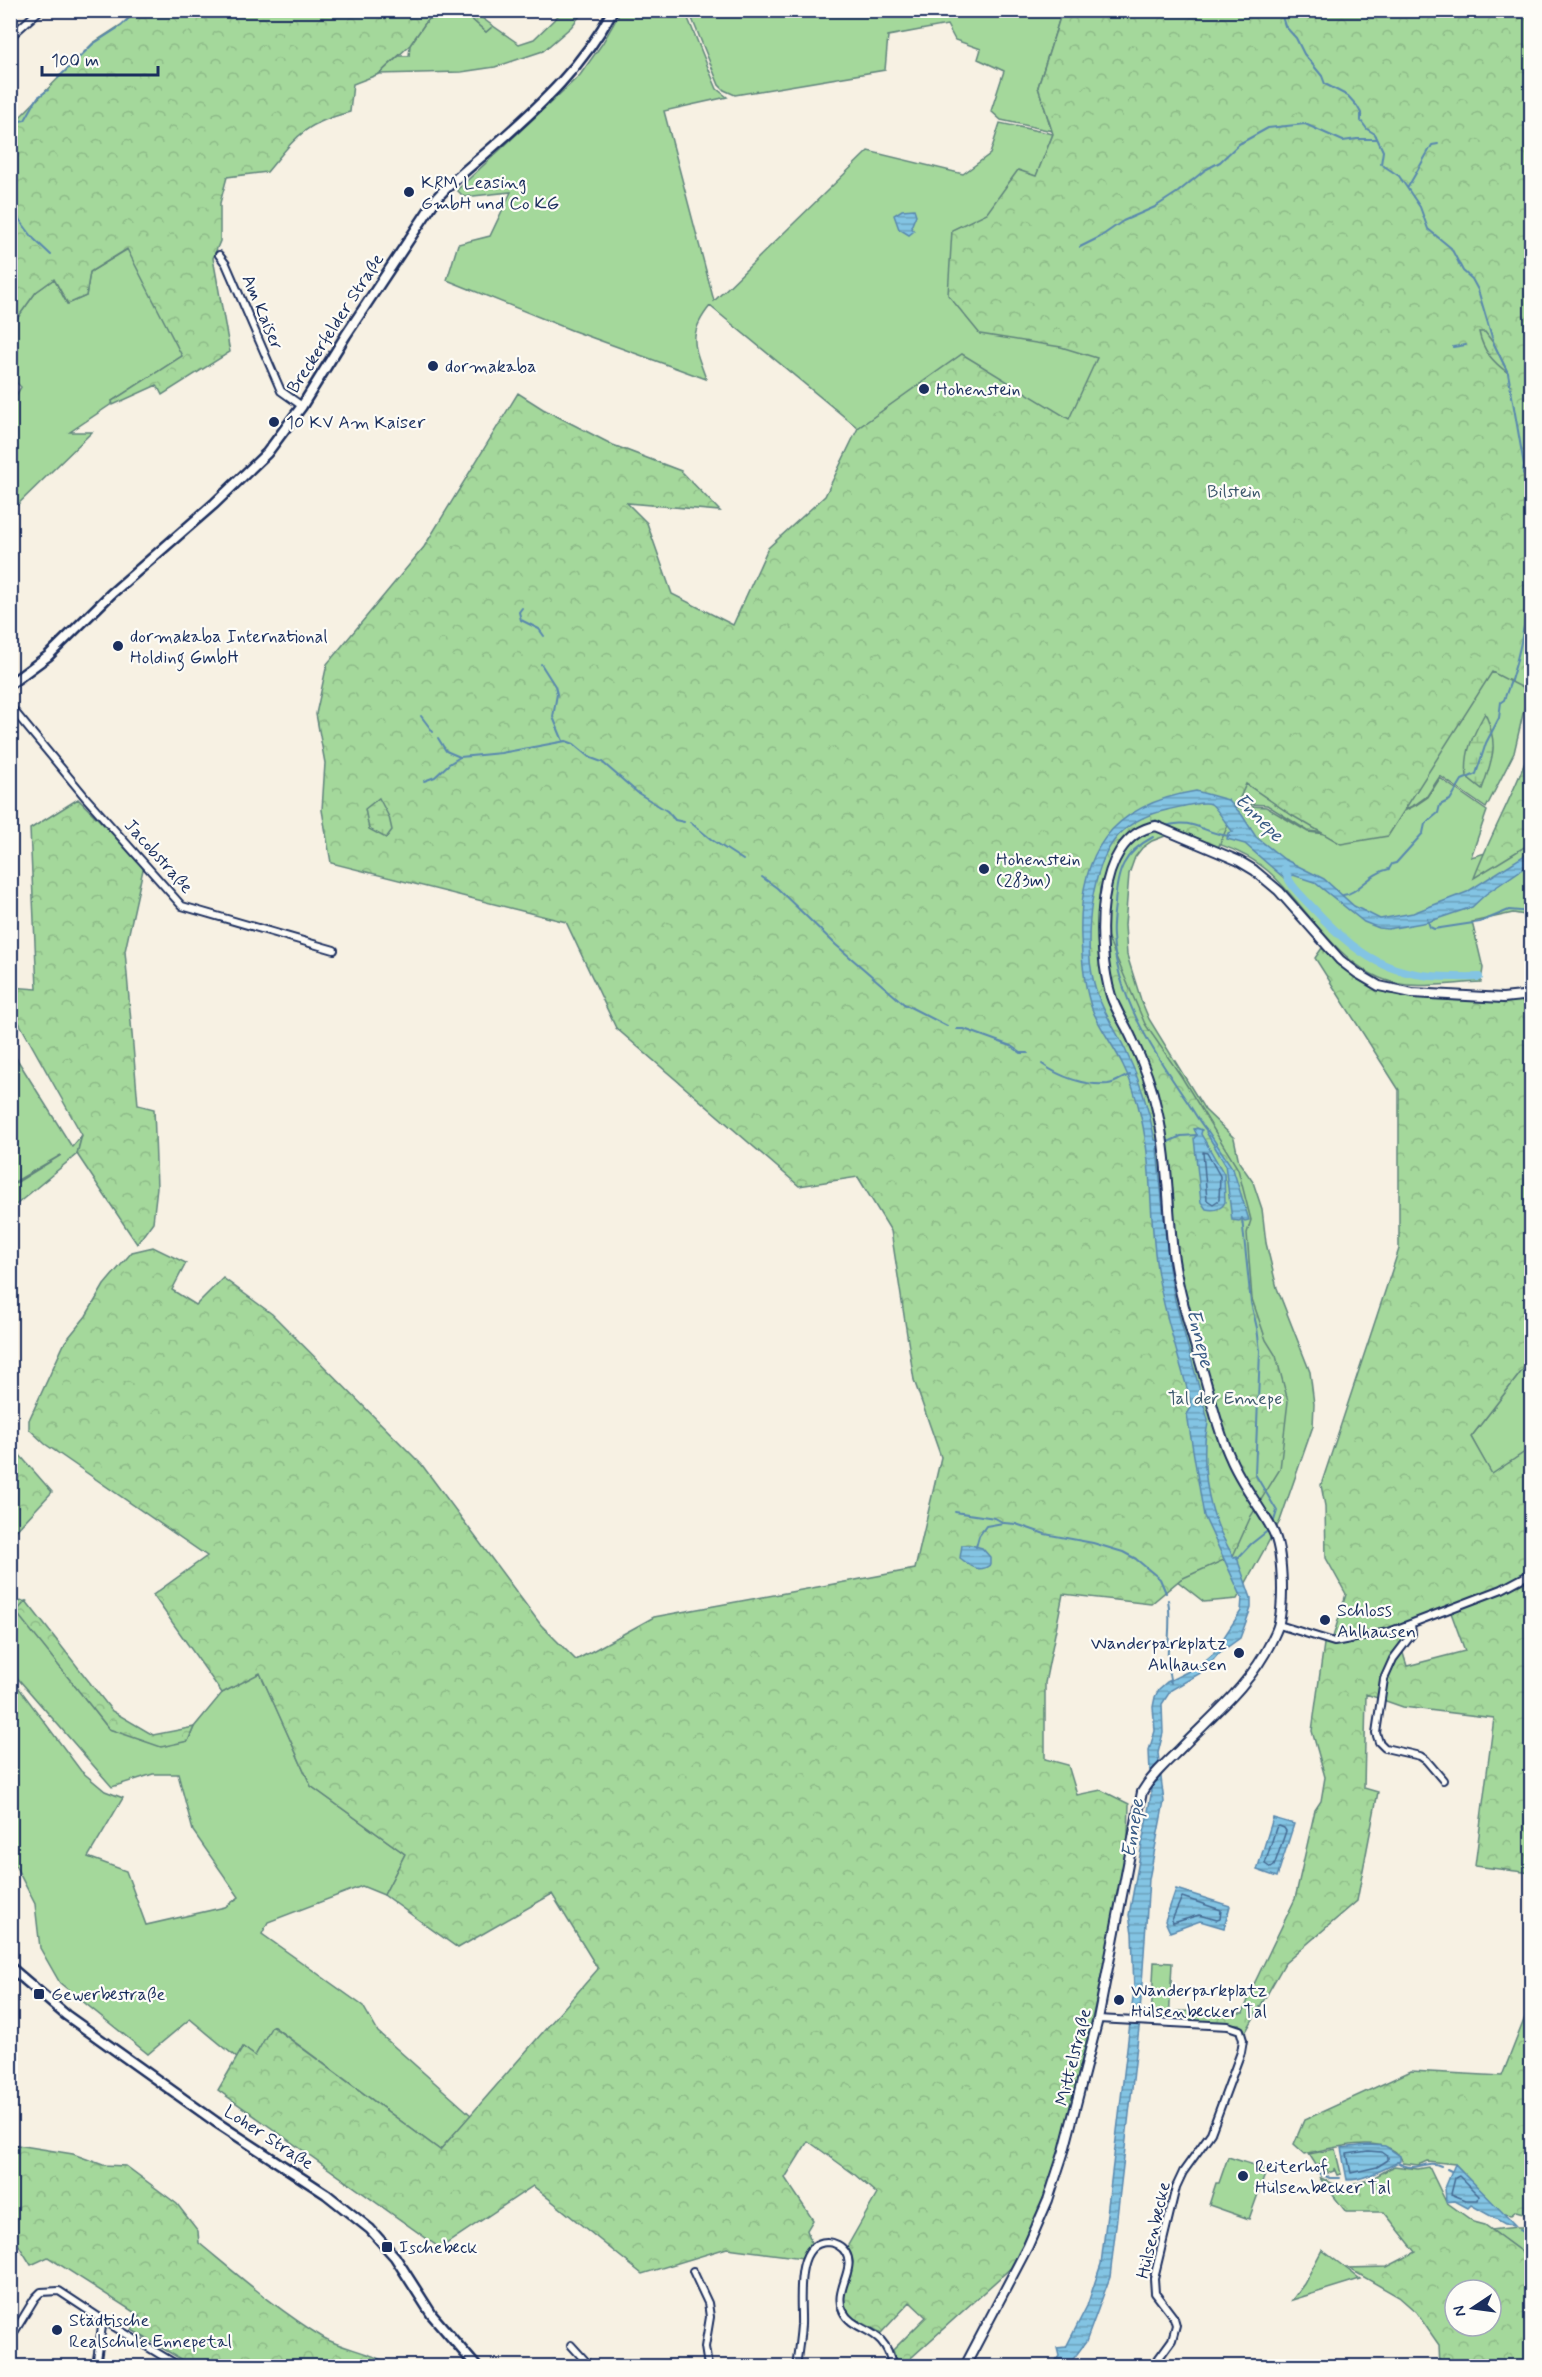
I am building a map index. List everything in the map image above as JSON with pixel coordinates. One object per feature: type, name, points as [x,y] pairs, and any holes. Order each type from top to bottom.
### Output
[{"type":"main road","name":"Breckerfelder Straße","points":[[10,684],[48,656],[111,594],[249,472],[302,406],[436,199],[565,80],[587,53],[613,10]]},
{"type":"main road","name":"Loher Straße","points":[[10,1967],[14,1977],[73,2020],[216,2122],[326,2194],[370,2229],[395,2257],[432,2315],[476,2367]]},
{"type":"street","points":[[10,38],[40,10]]},
{"type":"street","name":"Am Kaiser","points":[[219,255],[226,264],[281,391],[302,406]]},
{"type":"street","name":"Jacobstraße","points":[[10,706],[86,798],[182,906],[334,950]]},
{"type":"street","points":[[1532,995],[1503,998],[1412,993],[1379,986],[1340,960],[1279,891],[1254,870],[1239,861],[1156,826],[1146,828],[1133,837],[1117,856],[1108,878],[1102,929],[1103,956],[1112,998],[1133,1040],[1148,1078],[1164,1143],[1174,1260],[1180,1292],[1229,1456],[1250,1496],[1275,1534],[1281,1598],[1279,1625],[1334,1642],[1389,1632],[1502,1589],[1532,1573]]},
{"type":"street","points":[[1411,1624],[1412,1634],[1393,1659],[1384,1679],[1376,1733],[1379,1742],[1385,1748],[1420,1756],[1443,1780]]},
{"type":"street","name":"Mittelstraße","points":[[965,2367],[1028,2246],[1048,2200],[1064,2151],[1098,2019],[1142,1792],[1165,1763],[1254,1671],[1279,1625]]},
{"type":"street","name":"Hülsenbecke","points":[[1098,2019],[1149,2024],[1228,2026],[1240,2030],[1243,2040],[1241,2052],[1211,2133],[1183,2172],[1176,2187],[1154,2278],[1155,2293],[1174,2318],[1175,2332],[1153,2367]]},
{"type":"street","points":[[796,2367],[801,2327],[804,2262],[811,2249],[818,2243],[831,2242],[844,2249],[848,2255],[849,2262],[841,2289],[841,2307],[848,2318],[877,2336],[890,2355],[892,2367]]},
{"type":"street","points":[[693,2271],[708,2303],[710,2317],[705,2347],[708,2367]]},
{"type":"street","points":[[10,2339],[35,2298],[41,2292],[58,2291],[179,2367]]},
{"type":"street","points":[[96,2367],[103,2319]]},
{"type":"street","points":[[571,2345],[590,2367]]},
{"type":"green space","points":[[471,10],[493,26],[486,32],[467,15],[428,19],[410,45],[379,74],[353,84],[350,112],[321,121],[302,133],[267,172],[227,177],[220,203],[220,241],[213,258],[230,352],[162,395],[157,385],[113,405],[112,401],[182,356],[127,249],[90,272],[86,296],[68,304],[54,279],[36,292],[11,327],[11,126],[93,43],[121,25],[136,11]]},
{"type":"green space","points":[[563,11],[584,11],[571,27],[543,51],[495,67],[461,72],[379,74],[399,56],[409,56],[410,45],[428,19],[467,15],[486,32],[493,26],[519,44],[534,39]]},
{"type":"green space","name":"Bilstein","points":[[621,11],[685,11],[717,89],[727,97],[664,111],[714,301],[868,151],[963,174],[990,154],[1000,123],[1053,134],[1036,177],[1532,675],[1514,753],[1486,808],[1440,776],[1427,796],[1416,804],[1353,836],[1308,831],[1267,805],[1249,804],[1240,807],[822,505],[865,424],[858,428],[710,306],[702,316],[695,334],[696,350],[706,379],[571,330],[447,280],[458,244],[490,236],[511,192],[464,197],[457,190],[580,75],[602,44]]},
{"type":"green space","points":[[689,11],[1062,11],[1038,87],[1052,131],[1001,120],[991,111],[1004,71],[978,59],[981,49],[955,40],[947,25],[888,36],[885,70],[735,95],[719,85]]},
{"type":"green space","name":"Bilstein","points":[[1062,11],[1531,11],[1531,692],[1492,672],[1388,836],[1341,844],[1293,816],[1246,784],[1218,848],[1156,820],[1138,827],[1120,844],[1107,868],[1100,888],[1098,915],[1145,1024],[1181,1076],[1238,1169],[1251,1220],[1247,1233],[1252,1299],[1266,1340],[1276,1356],[1288,1401],[1280,1469],[1251,1516],[1233,1556],[1181,1579],[1151,1604],[1063,1594],[1045,1683],[1045,1759],[1068,1765],[1077,1795],[1101,1790],[1129,1804],[1128,1836],[1106,1960],[1060,2151],[1038,2214],[1014,2265],[902,2366],[898,2366],[893,2350],[926,2317],[910,2302],[881,2333],[854,2318],[846,2310],[843,2297],[853,2262],[847,2247],[877,2194],[854,2174],[808,2141],[785,2178],[813,2220],[807,2230],[811,2243],[803,2258],[727,2248],[642,2274],[533,2186],[440,2248],[218,2090],[243,2047],[255,2056],[272,2026],[440,2150],[598,1969],[552,1894],[458,1948],[384,1895],[405,1854],[311,1786],[260,1673],[222,1693],[153,1595],[207,1556],[45,1444],[29,1429],[29,1420],[65,1342],[86,1316],[104,1285],[132,1252],[153,1247],[186,1263],[172,1290],[196,1305],[223,1278],[272,1314],[422,1465],[541,1625],[576,1660],[654,1617],[915,1569],[941,1457],[914,1380],[891,1231],[858,1177],[799,1186],[616,1028],[566,922],[331,863],[322,810],[325,763],[316,714],[327,664],[424,547],[518,393],[543,409],[613,445],[681,471],[720,511],[627,503],[647,523],[672,594],[733,625],[768,548],[825,496],[858,428],[962,354],[1069,419],[1097,358],[1061,347],[980,334],[948,295],[952,230],[987,213],[1018,170],[1036,176],[1053,134],[1038,87]]},
{"type":"green space","points":[[128,249],[183,356],[112,401],[113,403],[70,432],[92,432],[11,511],[11,404],[21,387],[11,377],[11,327],[36,292],[54,279],[67,304],[86,296],[90,272]]},
{"type":"green space","points":[[1479,332],[1485,332],[1494,344],[1508,373],[1489,355]]},
{"type":"green space","points":[[1485,713],[1492,734],[1493,751],[1482,789],[1467,777],[1466,768],[1470,744]]},
{"type":"green space","points":[[1531,746],[1531,843],[1474,878],[1518,779]]},
{"type":"green space","name":"Tal der Ennepe","points":[[1440,778],[1487,811],[1471,857],[1493,851],[1531,832],[1531,916],[1513,913],[1472,922],[1483,968],[1481,982],[1407,985],[1384,980],[1364,970],[1330,940],[1284,887],[1258,863],[1226,847],[1181,830],[1152,841],[1142,848],[1135,857],[1129,874],[1125,925],[1127,955],[1141,1000],[1149,1019],[1205,1110],[1234,1138],[1239,1162],[1253,1182],[1262,1209],[1266,1243],[1277,1288],[1310,1372],[1314,1404],[1313,1426],[1280,1521],[1237,1599],[1204,1602],[1157,1565],[1086,995],[1107,833],[1220,796],[1240,808],[1266,807],[1308,832],[1353,837],[1428,797]]},
{"type":"green space","points":[[379,798],[389,817],[392,830],[386,838],[369,829],[365,809]]},
{"type":"green space","points":[[78,799],[144,865],[125,951],[138,1105],[154,1109],[157,1187],[153,1222],[137,1244],[77,1154],[82,1135],[17,1019],[11,1019],[11,987],[37,989],[30,829]]},
{"type":"green space","points":[[1322,948],[1347,971],[1388,994],[1486,1000],[1531,998],[1531,1359],[1471,1437],[1492,1474],[1531,1448],[1531,1873],[1475,1866],[1494,1718],[1403,1707],[1366,1694],[1364,1788],[1378,1792],[1357,1901],[1285,1963],[1245,2033],[1239,2024],[1177,2022],[1177,2011],[1243,2013],[1254,1984],[1295,1899],[1315,1810],[1321,1801],[1325,1777],[1312,1731],[1324,1644],[1333,1637],[1346,1594],[1326,1558],[1325,1506],[1321,1485],[1399,1249],[1399,1090],[1315,958]],"holes":[[[1450,1610],[1465,1651],[1407,1666],[1402,1650],[1416,1624]]]},
{"type":"green space","points":[[10,1048],[72,1147],[82,1135],[77,1154],[11,1209],[11,1186],[61,1155],[11,1184]]},
{"type":"green space","points":[[1531,1359],[1531,1448],[1492,1475],[1471,1437]]},
{"type":"green space","points":[[11,1445],[52,1492],[11,1536]]},
{"type":"green space","points":[[26,1601],[17,1612],[109,1729],[188,1741],[194,1727],[222,1693],[260,1672],[311,1786],[405,1854],[384,1895],[362,1886],[268,1922],[262,1934],[363,2006],[378,2032],[471,2115],[440,2150],[273,2026],[255,2056],[243,2047],[237,2058],[190,2019],[148,2054],[60,1983],[40,1948],[35,1904],[11,1857],[10,1676],[81,1771],[105,1791],[123,1798],[88,1857],[126,1871],[146,1925],[225,1907],[239,1897],[193,1831],[178,1774],[153,1774],[112,1787],[14,1674],[11,1665],[11,1602]]},
{"type":"green space","points":[[26,1601],[112,1711],[153,1735],[194,1727],[188,1741],[161,1747],[109,1729],[16,1612]]},
{"type":"green space","points":[[1154,1962],[1172,1963],[1169,2023],[1151,2021]]},
{"type":"green space","points":[[1531,2002],[1531,2220],[1523,2213],[1516,2211],[1511,2215],[1503,2214],[1455,2164],[1427,2161],[1418,2165],[1403,2163],[1397,2153],[1387,2147],[1374,2145],[1359,2144],[1305,2154],[1294,2144],[1304,2120],[1411,2071],[1502,2076]]},
{"type":"green space","points":[[11,2144],[73,2154],[103,2165],[126,2166],[177,2204],[198,2231],[199,2243],[275,2305],[324,2338],[375,2357],[391,2366],[192,2366],[132,2330],[140,2316],[48,2257],[31,2265],[11,2233]]},
{"type":"green space","points":[[1335,2149],[1341,2174],[1337,2175],[1334,2168],[1334,2171],[1328,2173],[1325,2165],[1316,2165],[1309,2154]]},
{"type":"green space","points":[[1228,2157],[1267,2169],[1249,2219],[1209,2205]]},
{"type":"green space","points":[[1394,2166],[1418,2169],[1429,2167],[1446,2202],[1474,2222],[1485,2225],[1531,2259],[1531,2366],[1440,2366],[1439,2345],[1416,2312],[1399,2297],[1348,2268],[1387,2267],[1416,2252],[1384,2212],[1346,2212],[1319,2177],[1342,2188],[1371,2179]]},
{"type":"green space","points":[[1527,2227],[1531,2231],[1531,2259],[1491,2230]]},
{"type":"green space","points":[[1322,2250],[1360,2279],[1292,2300],[1304,2284]]},
{"type":"water","points":[[914,209],[916,215],[911,227],[914,231],[909,235],[899,229],[894,215],[902,210]]},
{"type":"water","points":[[1196,791],[1228,800],[1242,815],[1256,837],[1284,859],[1324,879],[1354,906],[1380,919],[1413,913],[1467,892],[1531,851],[1531,863],[1486,894],[1472,907],[1428,922],[1388,929],[1364,922],[1314,882],[1293,875],[1284,878],[1245,844],[1227,839],[1228,833],[1233,832],[1213,806],[1207,803],[1167,810],[1134,822],[1113,842],[1100,868],[1095,884],[1090,922],[1089,953],[1094,983],[1135,1071],[1147,1105],[1155,1140],[1158,1141],[1160,1148],[1157,1149],[1169,1268],[1175,1300],[1208,1420],[1205,1440],[1207,1488],[1220,1531],[1234,1557],[1237,1556],[1251,1598],[1251,1608],[1240,1638],[1218,1654],[1204,1671],[1171,1690],[1162,1704],[1163,1733],[1158,1753],[1164,1802],[1149,1879],[1139,2028],[1110,2277],[1086,2342],[1068,2366],[1052,2366],[1059,2356],[1057,2348],[1066,2347],[1087,2306],[1101,2264],[1134,1990],[1129,1915],[1151,1795],[1149,1750],[1155,1731],[1153,1707],[1155,1697],[1159,1689],[1167,1682],[1197,1667],[1213,1654],[1241,1611],[1242,1598],[1204,1516],[1187,1414],[1191,1408],[1190,1399],[1168,1322],[1158,1275],[1145,1137],[1139,1110],[1126,1071],[1099,1024],[1089,1001],[1081,947],[1082,908],[1086,881],[1093,858],[1105,838],[1121,821],[1141,808],[1166,798]]},
{"type":"water","points":[[1194,1129],[1202,1130],[1201,1134],[1224,1174],[1225,1202],[1215,1210],[1206,1209],[1201,1202],[1194,1138],[1197,1135]]},
{"type":"water","points":[[1208,1131],[1233,1169],[1249,1220],[1232,1220],[1225,1164],[1206,1132]]},
{"type":"water","points":[[962,1545],[982,1548],[990,1557],[990,1565],[978,1569],[960,1558]]},
{"type":"water","points":[[1273,1818],[1294,1824],[1277,1877],[1257,1870]]},
{"type":"water","points":[[1176,1889],[1230,1906],[1224,1928],[1200,1921],[1170,1932],[1165,1921]]},
{"type":"water","points":[[1385,2146],[1400,2156],[1400,2161],[1366,2176],[1347,2180],[1341,2148]]},
{"type":"water","points":[[1455,2164],[1515,2225],[1505,2224],[1471,2205],[1468,2208],[1455,2201],[1446,2202],[1445,2188]]},
{"type":"waterway","points":[[58,78],[93,44],[121,26],[137,10]]},
{"type":"waterway","points":[[1280,10],[1285,26],[1296,38],[1325,84],[1348,96],[1357,106],[1361,113],[1361,121],[1375,134],[1383,151],[1381,164],[1399,176],[1420,207],[1428,229],[1451,248],[1463,271],[1472,279],[1478,290],[1494,344],[1508,373],[1524,465],[1525,485],[1532,507]]},
{"type":"waterway","points":[[20,121],[25,120],[38,97],[48,90]]},
{"type":"waterway","points":[[1080,247],[1123,221],[1155,207],[1205,170],[1220,162],[1239,144],[1268,128],[1305,124],[1343,141],[1376,139]]},
{"type":"waterway","points":[[1408,187],[1432,145],[1438,144]]},
{"type":"waterway","points":[[10,207],[34,239],[51,255]]},
{"type":"waterway","points":[[1453,347],[1466,345]]},
{"type":"waterway","points":[[1532,551],[1532,561]]},
{"type":"waterway","points":[[1343,895],[1354,891],[1396,863],[1423,833],[1425,824],[1438,813],[1440,805],[1450,800],[1462,780],[1476,774],[1486,743],[1499,718],[1501,702],[1504,700],[1516,664],[1532,575]]},
{"type":"waterway","points":[[522,608],[519,612],[521,620],[539,629],[544,636]]},
{"type":"waterway","points":[[541,664],[555,686],[557,694],[553,717],[563,741]]},
{"type":"waterway","points":[[421,716],[433,732]]},
{"type":"waterway","points":[[438,738],[446,751],[460,757]]},
{"type":"waterway","points":[[424,781],[435,777],[460,757],[501,753],[566,741],[574,744],[591,758],[602,762],[638,793],[667,811],[675,820],[684,822]]},
{"type":"waterway","points":[[690,822],[712,840],[743,860]]},
{"type":"waterway","points":[[1165,826],[1184,823],[1230,836]]},
{"type":"waterway","points":[[1153,837],[1128,857],[1120,873],[1113,924],[1116,958],[1128,1000],[1148,1041],[1207,1131]]},
{"type":"waterway","points":[[1285,868],[1292,885],[1300,894],[1333,928],[1369,957],[1406,972],[1451,977],[1479,977]]},
{"type":"waterway","points":[[762,877],[777,888],[836,945],[904,1004],[947,1026]]},
{"type":"waterway","points":[[1427,919],[1430,927],[1434,929],[1480,922],[1509,910],[1532,912]]},
{"type":"waterway","points":[[957,1029],[964,1029],[1011,1046],[1021,1053],[1028,1053]]},
{"type":"waterway","points":[[1042,1064],[1065,1077],[1091,1084],[1111,1083],[1130,1075]]},
{"type":"waterway","points":[[1166,1143],[1181,1136],[1197,1135]]},
{"type":"waterway","points":[[1242,1218],[1251,1303],[1260,1351],[1255,1474],[1277,1511],[1273,1524]]},
{"type":"waterway","points":[[955,1512],[995,1518],[1004,1523],[1016,1524],[1045,1534],[1093,1543],[1123,1552],[1136,1559],[1160,1579],[1166,1593]]},
{"type":"waterway","points":[[976,1547],[979,1536],[986,1526],[1003,1523]]},
{"type":"waterway","points":[[1237,1559],[1270,1529]]},
{"type":"waterway","points":[[1168,1600],[1168,1663],[1171,1683]]},
{"type":"waterway","name":"Hülsenbecke","points":[[1397,2162],[1410,2167],[1430,2164],[1441,2166]]},
{"type":"waterway","name":"Hülsenbecke","points":[[1303,2167],[1330,2178],[1340,2178]]},
{"type":"waterway","name":"Hülsenbecke","points":[[1447,2169],[1451,2171]]},
{"type":"waterway","name":"Hülsenbecke","points":[[1520,2230],[1532,2236]]},
{"type":"place","name":"KRM Leasing GmbH und Co KG","points":[[409,192]]},
{"type":"place","name":"dormakaba","points":[[433,366]]},
{"type":"place","name":"Hohenstein","points":[[924,389]]},
{"type":"place","name":"10 KV Am Kaiser","points":[[274,422]]},
{"type":"place","name":"dormakaba International Holding GmbH","points":[[118,646]]},
{"type":"place","name":"Hohenstein (283m)","points":[[984,869]]},
{"type":"place","name":"Schloss Ahlhausen","points":[[1325,1620]]},
{"type":"place","name":"Wanderparkplatz Ahlhausen","points":[[1239,1653]]},
{"type":"place","name":"Gewerbestraße","points":[[39,1994]]},
{"type":"place","name":"Wanderparkplatz Hülsenbecker Tal","points":[[1119,2000]]},
{"type":"place","name":"Reiterhof Hülsenbecker Tal","points":[[1243,2176]]},
{"type":"place","name":"Ischebeck","points":[[387,2247]]},
{"type":"place","name":"Städtische Realschule Ennepetal","points":[[57,2330]]},
{"type":"water label","name":"Ennepe","points":[[1260,817]]},
{"type":"water label","name":"Ennepe","points":[[1201,1338]]},
{"type":"water label","name":"Ennepe","points":[[1132,1828]]}]
